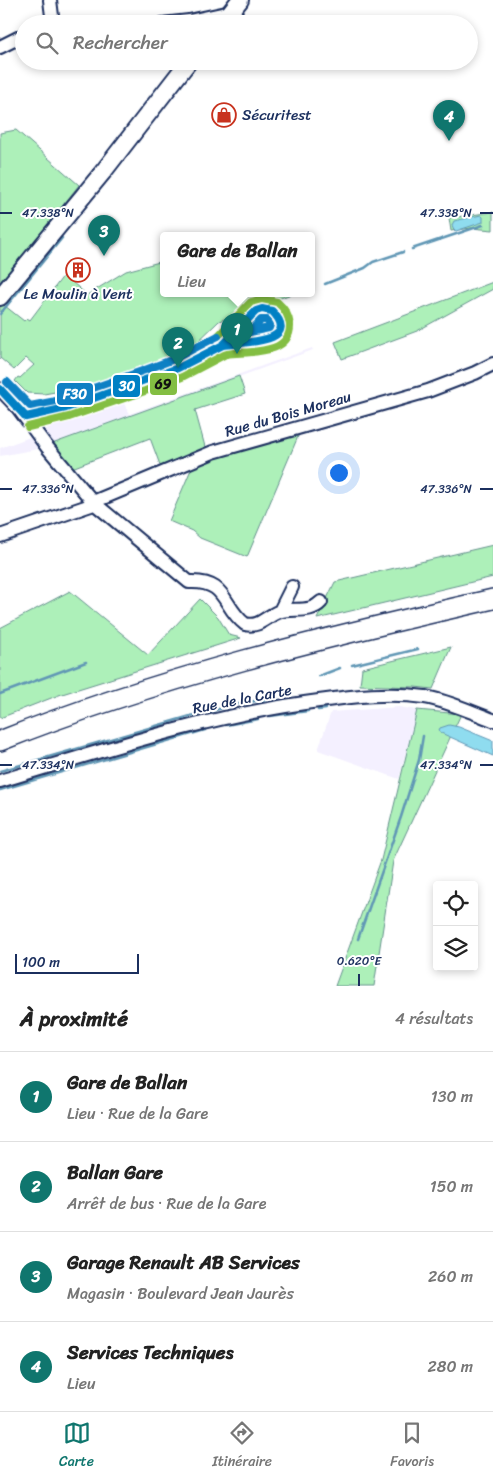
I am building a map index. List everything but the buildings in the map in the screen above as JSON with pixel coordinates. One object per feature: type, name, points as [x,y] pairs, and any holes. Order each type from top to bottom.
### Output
[{"type":"highway","points":[[0,727],[104,689],[207,657],[335,623],[493,586]]},
{"type":"highway","points":[[0,740],[100,703],[202,672],[354,631],[493,598]]},
{"type":"main road","points":[[231,15],[253,0]]},
{"type":"main road","points":[[0,297],[103,172],[183,70]]},
{"type":"main road","points":[[103,172],[194,70]]},
{"type":"street","points":[[50,0],[52,15]]},
{"type":"street","points":[[0,47],[15,40]]},
{"type":"street","points":[[26,417],[59,411],[178,368],[201,354],[223,345],[270,340],[278,334],[280,329],[279,319],[272,311],[262,309],[252,315],[249,330],[260,340]]},
{"type":"street","points":[[223,345],[250,320]]},
{"type":"street","name":"Rue du Bois Moreau","points":[[0,536],[94,503],[213,452],[428,391],[493,364]]},
{"type":"street","points":[[0,389],[26,417],[47,446],[94,503],[189,582],[208,584],[217,589],[225,596],[236,616],[245,624],[256,624],[280,611],[316,602]]},
{"type":"street","points":[[280,611],[292,587]]},
{"type":"street","name":"Rue de la Carte","points":[[0,781],[198,724],[274,707],[336,699],[385,695],[427,698],[493,720]]},
{"type":"shaded area","points":[[312,348],[313,350],[43,448],[0,456],[0,448],[33,436],[56,424],[123,401],[129,414]]},
{"type":"shaded area","points":[[399,707],[417,710],[399,779],[318,750],[331,712]]},
{"type":"green space","points":[[16,130],[79,185],[0,284],[0,133]]},
{"type":"green space","points":[[493,212],[493,230],[471,228],[451,231],[449,218]]},
{"type":"green space","points":[[160,262],[160,297],[283,297],[219,321],[190,349],[193,350],[177,363],[73,400],[66,390],[44,394],[27,393],[15,381],[34,365],[26,358],[14,370],[0,358],[0,302],[24,321],[27,318],[30,320],[64,275],[87,295],[126,271]]},
{"type":"green space","points":[[493,282],[493,289],[417,331],[342,359],[335,342]]},
{"type":"green space","points":[[260,315],[268,315],[274,321],[274,329],[268,335],[260,335],[254,329],[254,321]]},
{"type":"green space","points":[[239,376],[245,394],[195,410],[207,454],[302,427],[247,557],[200,538],[192,531],[169,521],[195,460],[163,473],[150,438],[72,468],[52,444]]},
{"type":"green space","points":[[493,545],[493,577],[317,619],[335,582]]},
{"type":"green space","points":[[70,591],[148,655],[200,599],[218,617],[229,635],[241,638],[59,695],[0,718],[0,628]]},
{"type":"green space","points":[[451,647],[433,689],[360,685],[362,668]]},
{"type":"green space","points":[[417,710],[461,714],[393,861],[374,986],[335,986],[381,860]]},
{"type":"water","points":[[481,215],[483,222],[454,230],[452,225],[454,221]]},
{"type":"water","points":[[449,725],[459,727],[493,741],[493,756],[441,733],[440,728]]},
{"type":"waterway","points":[[412,249],[483,225]]},
{"type":"waterway","points":[[0,314],[62,238]]},
{"type":"waterway","points":[[325,284],[365,268],[373,262],[403,252]]},
{"type":"waterway","points":[[352,665],[418,649]]},
{"type":"waterway","points":[[0,694],[86,662]]},
{"type":"waterway","points":[[319,676],[340,668]]},
{"type":"waterway","points":[[239,704],[266,699]]},
{"type":"waterway","points":[[0,771],[231,706]]},
{"type":"waterway","points":[[318,710],[326,709]]},
{"type":"waterway","points":[[270,716],[308,711]]},
{"type":"waterway","points":[[226,725],[258,719]]},
{"type":"waterway","points":[[0,790],[205,730]]},
{"type":"waterway","points":[[358,939],[401,817],[419,760],[423,736]]},
{"type":"transit line","name":"69","points":[[218,336],[251,302],[262,299],[277,302],[287,315],[290,325],[288,335],[276,347],[256,352],[227,354]]},
{"type":"transit line","name":"30","points":[[262,309],[272,311],[280,322],[280,330],[275,335],[254,342],[223,345],[256,311],[262,309]]},
{"type":"transit line","name":"F30","points":[[261,320],[267,320],[270,325],[269,328],[250,332],[261,320]]},
{"type":"transit line","name":"F30","points":[[7,382],[30,406],[56,401],[174,359],[218,336]]},
{"type":"transit line","name":"30","points":[[26,417],[66,408],[178,368],[223,345]]},
{"type":"transit line","name":"69","points":[[28,427],[69,417],[145,391],[182,377],[224,355]]},
{"type":"transit line","name":"30","points":[[0,389],[26,417]]},
{"type":"place","name":"Sécuritest","points":[[224,115]]},
{"type":"place","name":"Services Techniques","points":[[449,141]]},
{"type":"place","name":"Garage Renault AB Services","points":[[104,256]]},
{"type":"place","name":"Le Moulin à Vent","points":[[78,270]]},
{"type":"place","name":"Gare de Ballan","points":[[237,354]]},
{"type":"place","name":"Ballan Gare","points":[[178,368]]}]
